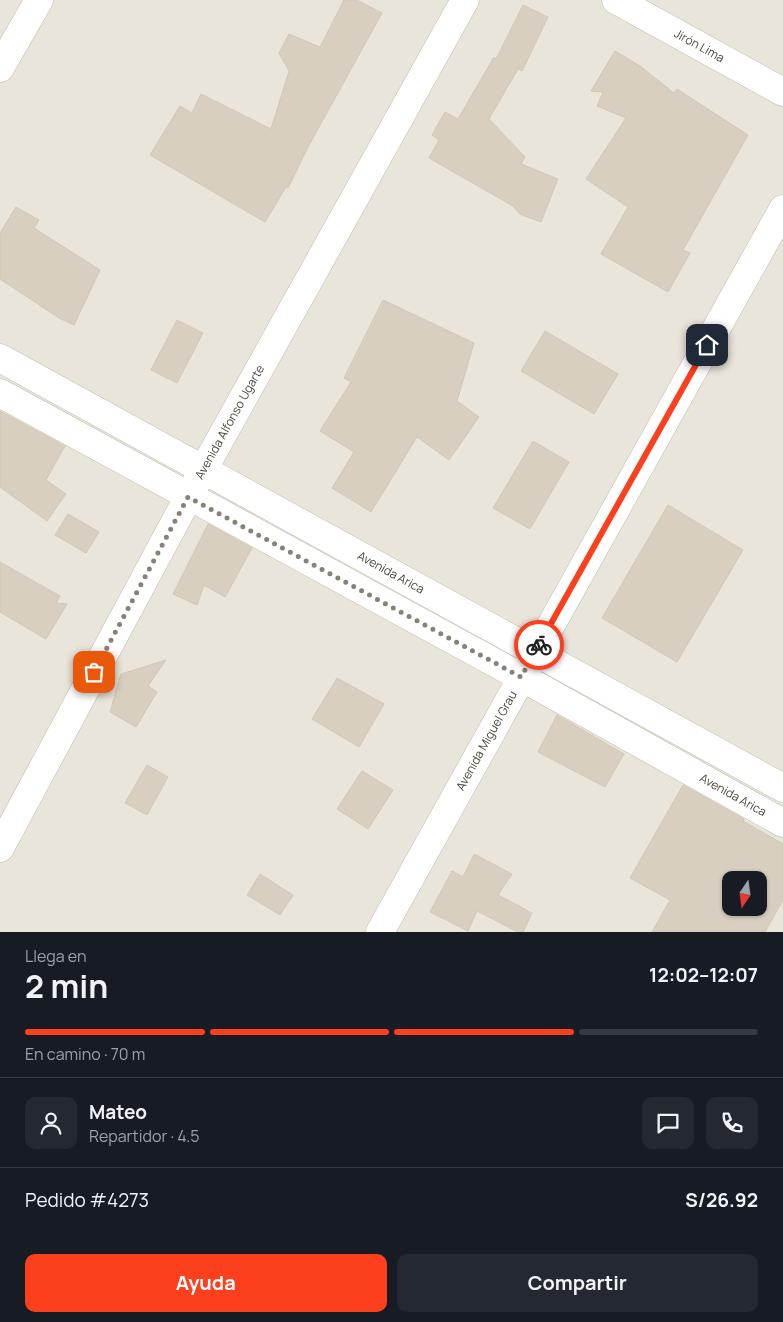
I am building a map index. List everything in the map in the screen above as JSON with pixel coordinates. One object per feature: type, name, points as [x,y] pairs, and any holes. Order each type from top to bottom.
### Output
[{"type":"street","points":[[0,68],[39,0]]},
{"type":"street","name":"Avenida Alfonso Ugarte","points":[[0,848],[188,497],[465,0]]},
{"type":"street","name":"Jirón Lima","points":[[616,0],[783,92]]},
{"type":"street","name":"Avenida Miguel Grau","points":[[380,932],[783,210]]},
{"type":"street","name":"Avenida Arica","points":[[0,358],[536,650],[783,788]]},
{"type":"street","name":"Avenida Arica","points":[[0,393],[521,677],[783,823]]},
{"type":"shaded area","points":[[0,0],[783,0],[783,932],[0,932]]},
{"type":"building","points":[[344,0],[357,0],[382,13],[308,147],[288,188],[286,187],[265,222],[150,155],[180,106],[192,113],[201,94],[271,129],[289,71],[279,53],[289,34],[320,47]]},
{"type":"building","points":[[523,5],[548,17],[522,71],[518,69],[489,119],[525,157],[521,164],[558,179],[541,222],[520,214],[513,206],[429,158],[439,140],[432,135],[445,112],[458,119],[494,57],[496,59]]},
{"type":"building","points":[[615,51],[640,66],[674,93],[677,89],[748,135],[683,250],[690,253],[668,292],[601,254],[628,207],[586,179],[626,118],[597,106],[603,92],[591,91]]},
{"type":"building","points":[[16,207],[39,220],[34,228],[100,270],[74,325],[59,318],[0,279],[0,233]]},
{"type":"building","points":[[383,300],[474,343],[457,401],[479,417],[449,460],[417,437],[371,512],[332,488],[354,452],[320,431],[351,382],[344,378]]},
{"type":"building","points":[[177,320],[203,333],[177,383],[151,370]]},
{"type":"building","points":[[545,331],[618,374],[594,414],[521,371]]},
{"type":"building","points":[[0,411],[65,446],[46,480],[66,494],[47,521],[0,487]]},
{"type":"building","points":[[533,441],[569,462],[530,529],[493,508]]},
{"type":"building","points":[[668,505],[743,550],[677,662],[602,618]]},
{"type":"building","points":[[68,514],[99,532],[86,553],[55,535]]},
{"type":"building","points":[[208,524],[252,548],[225,597],[204,585],[197,605],[173,594]]},
{"type":"building","points":[[0,562],[60,596],[56,603],[67,604],[46,639],[0,612]]},
{"type":"building","points":[[166,660],[148,686],[157,692],[136,727],[110,712],[121,674]]},
{"type":"building","points":[[337,678],[384,704],[359,747],[312,719]]},
{"type":"building","points":[[557,715],[624,754],[605,787],[538,752]]},
{"type":"building","points":[[147,765],[168,777],[147,815],[125,803]]},
{"type":"building","points":[[362,771],[393,790],[368,829],[337,809]]},
{"type":"building","points":[[683,785],[744,819],[743,821],[783,844],[783,900],[765,932],[652,932],[670,900],[630,878]]},
{"type":"building","points":[[474,854],[512,874],[498,895],[532,913],[523,932],[518,932],[477,911],[468,931],[430,912],[452,871],[463,877]]},
{"type":"building","points":[[260,874],[293,895],[280,915],[247,895]]},
{"type":"way so far","points":[[94,672],[188,497],[521,677],[539,645]]},
{"type":"route","points":[[539,645],[707,345]]}]
